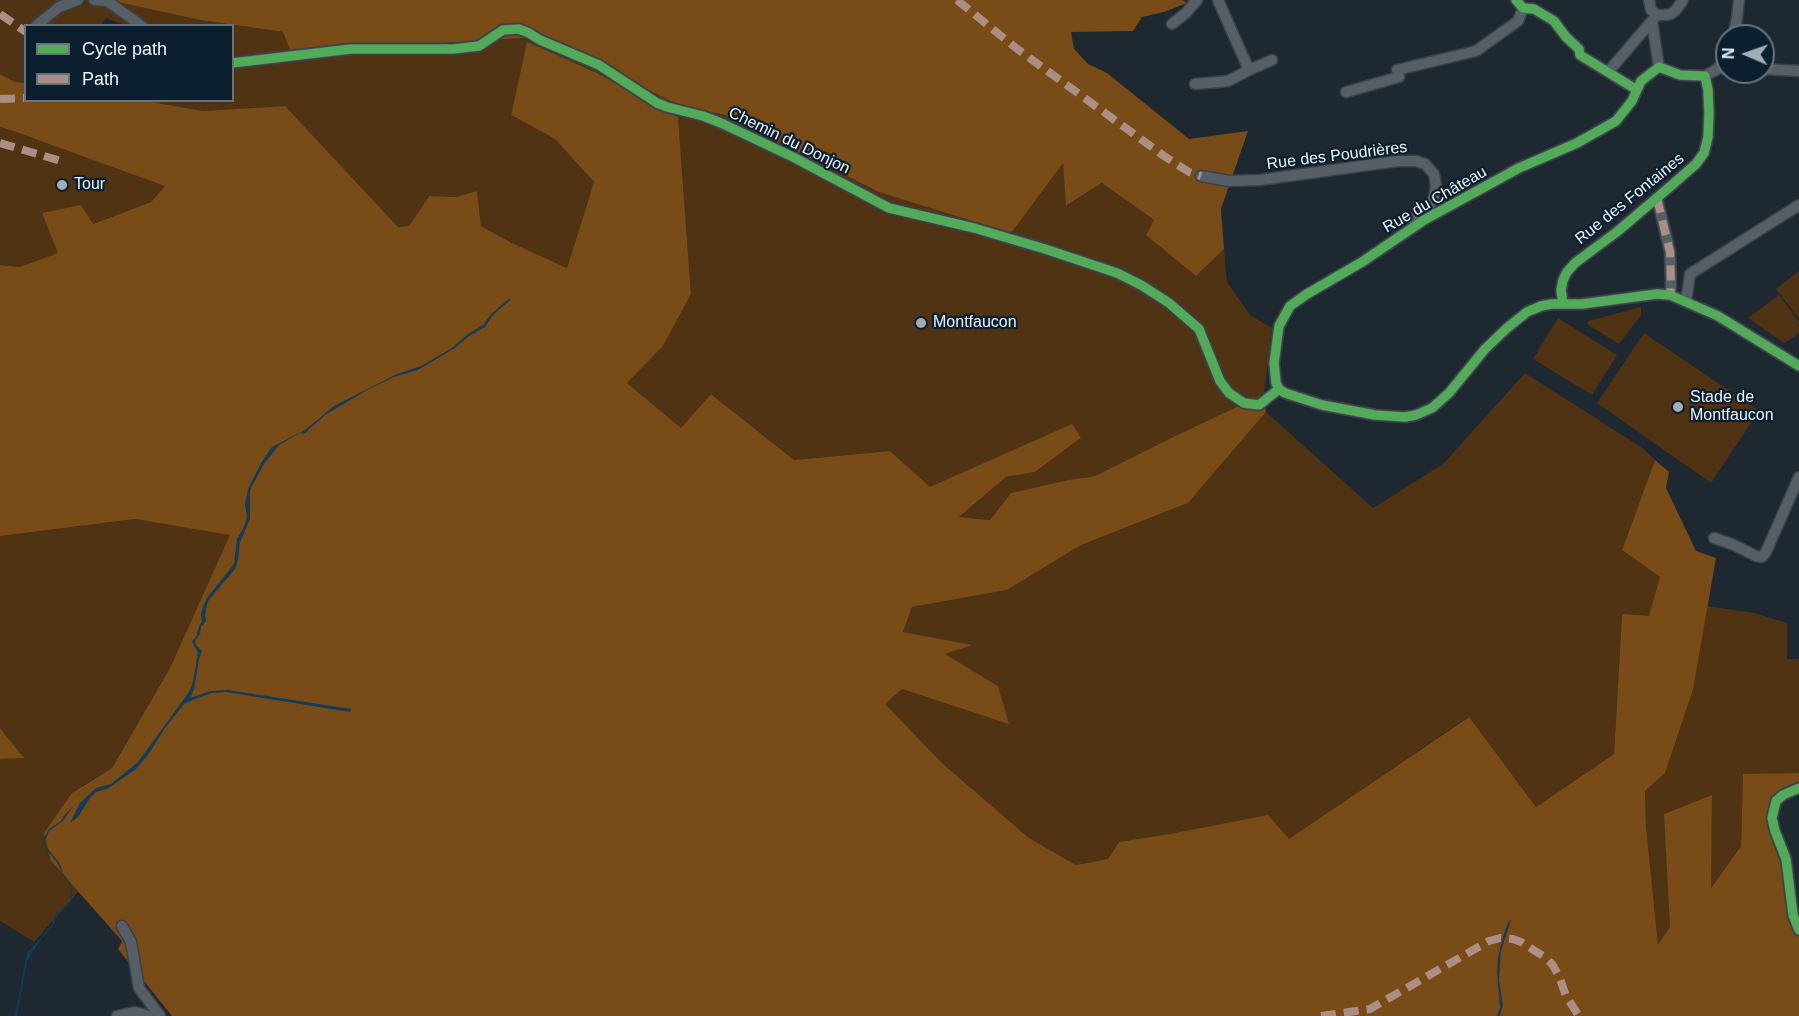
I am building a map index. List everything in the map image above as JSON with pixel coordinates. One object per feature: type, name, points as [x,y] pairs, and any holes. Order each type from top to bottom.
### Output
[{"type":"street","points":[[38,24],[59,7],[78,0]]},
{"type":"street","points":[[94,0],[107,1],[139,24]]},
{"type":"street","points":[[1172,24],[1197,0]]},
{"type":"street","points":[[1218,0],[1249,70]]},
{"type":"street","points":[[1649,0],[1654,18],[1659,67],[1680,75],[1705,76],[1715,72]]},
{"type":"street","points":[[1608,72],[1654,18],[1671,14],[1683,0]]},
{"type":"street","points":[[1736,24],[1739,0]]},
{"type":"street","points":[[1346,92],[1399,77],[1397,70],[1476,51],[1518,21],[1520,4],[1554,21],[1579,49],[1580,55],[1636,90]]},
{"type":"street","name":"Chemin du Donjon","points":[[234,63],[351,49],[453,49],[479,46],[502,30],[519,29],[599,65],[657,102],[720,123],[793,157],[889,208],[984,231],[1117,273],[1169,303],[1199,329],[1220,381],[1229,393],[1244,403],[1259,405],[1279,389]]},
{"type":"street","points":[[1196,84],[1228,81],[1272,60]]},
{"type":"street","name":"Rue du Château","points":[[1279,389],[1276,383],[1274,363],[1279,326],[1290,306],[1362,262],[1424,220],[1519,168],[1577,143],[1616,121],[1632,101],[1641,81],[1659,67]]},
{"type":"street","points":[[1775,70],[1799,71]]},
{"type":"street","name":"Rue des Fontaines","points":[[1563,304],[1561,290],[1563,280],[1575,263],[1657,198],[1696,164],[1704,153],[1708,137],[1709,114],[1705,76]]},
{"type":"street","name":"Rue des Poudrières","points":[[1201,176],[1229,181],[1260,180],[1398,161],[1416,161],[1425,164],[1434,174],[1436,186],[1434,198],[1428,208],[1375,244],[1371,254]]},
{"type":"street","points":[[1657,198],[1670,252],[1670,295]]},
{"type":"street","points":[[1686,302],[1690,274],[1799,205]]},
{"type":"street","points":[[1279,389],[1322,405],[1375,415],[1405,417],[1416,415],[1432,408],[1449,393],[1485,349],[1527,312],[1541,306],[1582,304],[1657,294],[1670,295],[1719,316],[1799,366]]},
{"type":"street","points":[[1714,538],[1756,556],[1762,556],[1766,552],[1799,477]]},
{"type":"street","points":[[1799,788],[1776,801],[1772,818],[1786,859],[1793,915],[1799,930]]},
{"type":"street","points":[[122,927],[131,942],[139,988],[160,1016]]},
{"type":"street","points":[[117,1016],[135,1012],[148,1016]]},
{"type":"shaded area","points":[[0,0],[108,0],[228,24],[122,24],[106,18],[102,24],[24,24],[24,83],[15,82],[0,74]]},
{"type":"shaded area","points":[[108,0],[1182,0],[1187,3],[1142,17],[1133,31],[1071,32],[1074,49],[1088,64],[1107,73],[1189,139],[1248,131],[1221,209],[1224,249],[1196,276],[1146,235],[1154,220],[1102,183],[1066,206],[1063,163],[1011,233],[879,192],[725,115],[683,107],[540,37],[291,52],[283,32],[200,20]]},
{"type":"shaded area","points":[[234,25],[283,32],[292,52],[540,37],[683,107],[724,115],[1063,162],[1067,206],[1102,183],[1154,220],[1196,276],[1224,249],[1227,282],[1250,315],[1272,328],[1264,394],[1095,476],[1011,493],[990,520],[959,517],[1006,477],[1035,472],[1081,438],[1072,425],[930,488],[890,451],[794,460],[711,394],[682,429],[627,383],[663,346],[691,294],[678,117],[595,72],[527,43],[511,115],[555,139],[594,182],[567,268],[481,226],[477,191],[456,197],[429,196],[409,226],[398,227],[284,106],[203,111],[152,102],[234,102]]},
{"type":"shaded area","points":[[527,42],[595,72],[678,117],[691,294],[663,346],[627,383],[681,428],[711,394],[794,460],[890,451],[930,487],[1072,424],[1081,438],[1035,472],[1006,477],[959,517],[990,520],[1011,493],[1095,476],[1264,394],[1266,412],[1188,503],[1081,545],[1007,590],[912,607],[903,632],[972,645],[945,654],[998,686],[1009,724],[902,689],[885,704],[942,763],[1029,838],[1076,865],[1108,859],[1119,842],[1268,815],[1289,839],[1469,717],[1536,807],[1614,754],[1622,614],[1649,616],[1660,577],[1622,550],[1655,460],[1669,472],[1666,488],[1696,551],[1716,558],[1693,690],[1665,773],[1645,791],[1646,826],[1658,945],[1670,927],[1664,814],[1712,795],[1711,888],[1741,846],[1743,774],[1799,773],[1799,783],[1786,787],[1771,800],[1799,933],[1799,1016],[172,1016],[118,949],[122,941],[51,861],[44,833],[72,793],[112,768],[170,668],[230,535],[135,519],[0,536],[0,265],[20,267],[58,253],[42,213],[81,205],[93,224],[151,202],[165,186],[0,127],[0,74],[15,82],[24,83],[24,102],[152,102],[203,111],[285,106],[398,227],[409,226],[429,196],[456,197],[477,191],[481,226],[567,268],[594,182],[555,139],[511,115]]},
{"type":"shaded area","points":[[0,127],[166,185],[151,202],[93,224],[42,213],[59,253],[20,267],[0,265]]},
{"type":"shaded area","points":[[1799,271],[1799,319],[1776,289]]},
{"type":"shaded area","points":[[1779,295],[1799,322],[1799,332],[1784,343],[1748,318]]},
{"type":"shaded area","points":[[1641,307],[1641,315],[1619,344],[1587,324],[1588,321]]},
{"type":"shaded area","points":[[1558,318],[1617,355],[1592,395],[1533,359]]},
{"type":"shaded area","name":"Stade de Montfaucon","points":[[1644,333],[1759,411],[1711,483],[1597,403]]},
{"type":"shaded area","points":[[1525,373],[1641,447],[1655,460],[1622,550],[1660,577],[1649,617],[1622,615],[1614,754],[1536,807],[1468,717],[1288,840],[1175,833],[1119,842],[1108,859],[1076,865],[1029,838],[942,763],[884,704],[902,689],[1008,723],[998,686],[944,654],[970,645],[903,632],[912,607],[1007,590],[1081,545],[1188,503],[1266,412],[1373,508],[1443,464]]},
{"type":"shaded area","points":[[135,519],[231,534],[170,668],[112,768],[82,786],[51,861],[78,892],[34,942],[0,921],[0,759],[23,757],[0,728],[0,536]]},
{"type":"shaded area","points":[[1707,606],[1754,613],[1787,623],[1787,659],[1799,659],[1799,773],[1743,775],[1741,846],[1710,889],[1712,796],[1665,814],[1670,927],[1658,946],[1646,826],[1645,791],[1665,773],[1693,690]]},
{"type":"shaded area","points":[[0,728],[24,758],[0,759]]},
{"type":"water","points":[[510,298],[485,327],[469,336],[455,348],[418,370],[394,377],[369,389],[325,415],[304,434],[300,433],[279,445],[264,464],[250,490],[250,519],[240,542],[235,569],[208,601],[206,621],[195,641],[202,651],[190,698],[210,691],[228,690],[351,709],[350,712],[226,692],[212,693],[195,699],[184,704],[135,770],[107,789],[96,792],[78,817],[70,823],[80,803],[96,788],[111,784],[138,762],[189,692],[198,653],[192,641],[202,622],[201,614],[204,604],[234,564],[237,539],[247,517],[245,504],[248,489],[272,447],[305,430],[334,406],[397,374],[421,366],[452,348],[483,325],[492,313]]},
{"type":"water","points":[[73,806],[63,821],[49,831],[44,844],[60,864],[63,873],[72,885],[72,898],[69,905],[54,919],[54,924],[27,961],[17,1016],[15,1016],[27,953],[53,924],[52,919],[62,908],[69,904],[71,886],[43,845],[43,840],[49,829],[61,821]]},
{"type":"water","points":[[1511,920],[1501,951],[1499,981],[1503,1005],[1500,1016],[1497,1016],[1500,1008],[1498,957],[1504,933]]},
{"type":"marked path","points":[[957,0],[1016,48],[1164,156],[1189,172],[1201,176]]},
{"type":"marked path","points":[[0,14],[24,31]]},
{"type":"marked path","points":[[0,99],[24,98]]},
{"type":"marked path","points":[[0,143],[61,161]]},
{"type":"marked path","points":[[1657,198],[1670,252],[1670,295]]},
{"type":"marked path","points":[[1321,1016],[1370,1009],[1489,941],[1500,938],[1521,942],[1552,964],[1566,996],[1579,1016]]},
{"type":"cycle path","points":[[1516,0],[1523,8],[1534,9],[1554,21],[1579,49],[1580,55],[1637,90]]},
{"type":"cycle path","points":[[234,63],[351,49],[453,49],[479,46],[503,30],[519,29],[599,65],[657,103],[721,123],[793,157],[889,208],[974,228],[1117,273],[1169,303],[1199,329],[1220,381],[1229,393],[1244,403],[1259,405],[1279,389]]},
{"type":"cycle path","points":[[1563,304],[1561,290],[1563,280],[1575,263],[1618,231],[1672,185],[1696,164],[1704,153],[1708,137],[1709,114],[1705,76],[1680,75],[1659,67]]},
{"type":"cycle path","points":[[1279,389],[1276,383],[1274,363],[1279,326],[1290,306],[1362,262],[1424,220],[1519,168],[1577,143],[1616,121],[1632,101],[1641,81],[1659,67]]},
{"type":"cycle path","points":[[1279,389],[1322,405],[1375,415],[1405,417],[1416,415],[1432,408],[1449,393],[1485,349],[1527,312],[1552,304],[1582,304],[1657,294],[1670,295],[1718,316],[1799,366]]},
{"type":"cycle path","points":[[1799,788],[1776,801],[1772,818],[1786,859],[1793,915],[1799,930]]},
{"type":"place","name":"Tour","points":[[62,185]]},
{"type":"place","name":"Montfaucon","points":[[921,323]]},
{"type":"place","name":"Stade de Montfaucon","points":[[1678,407]]}]
